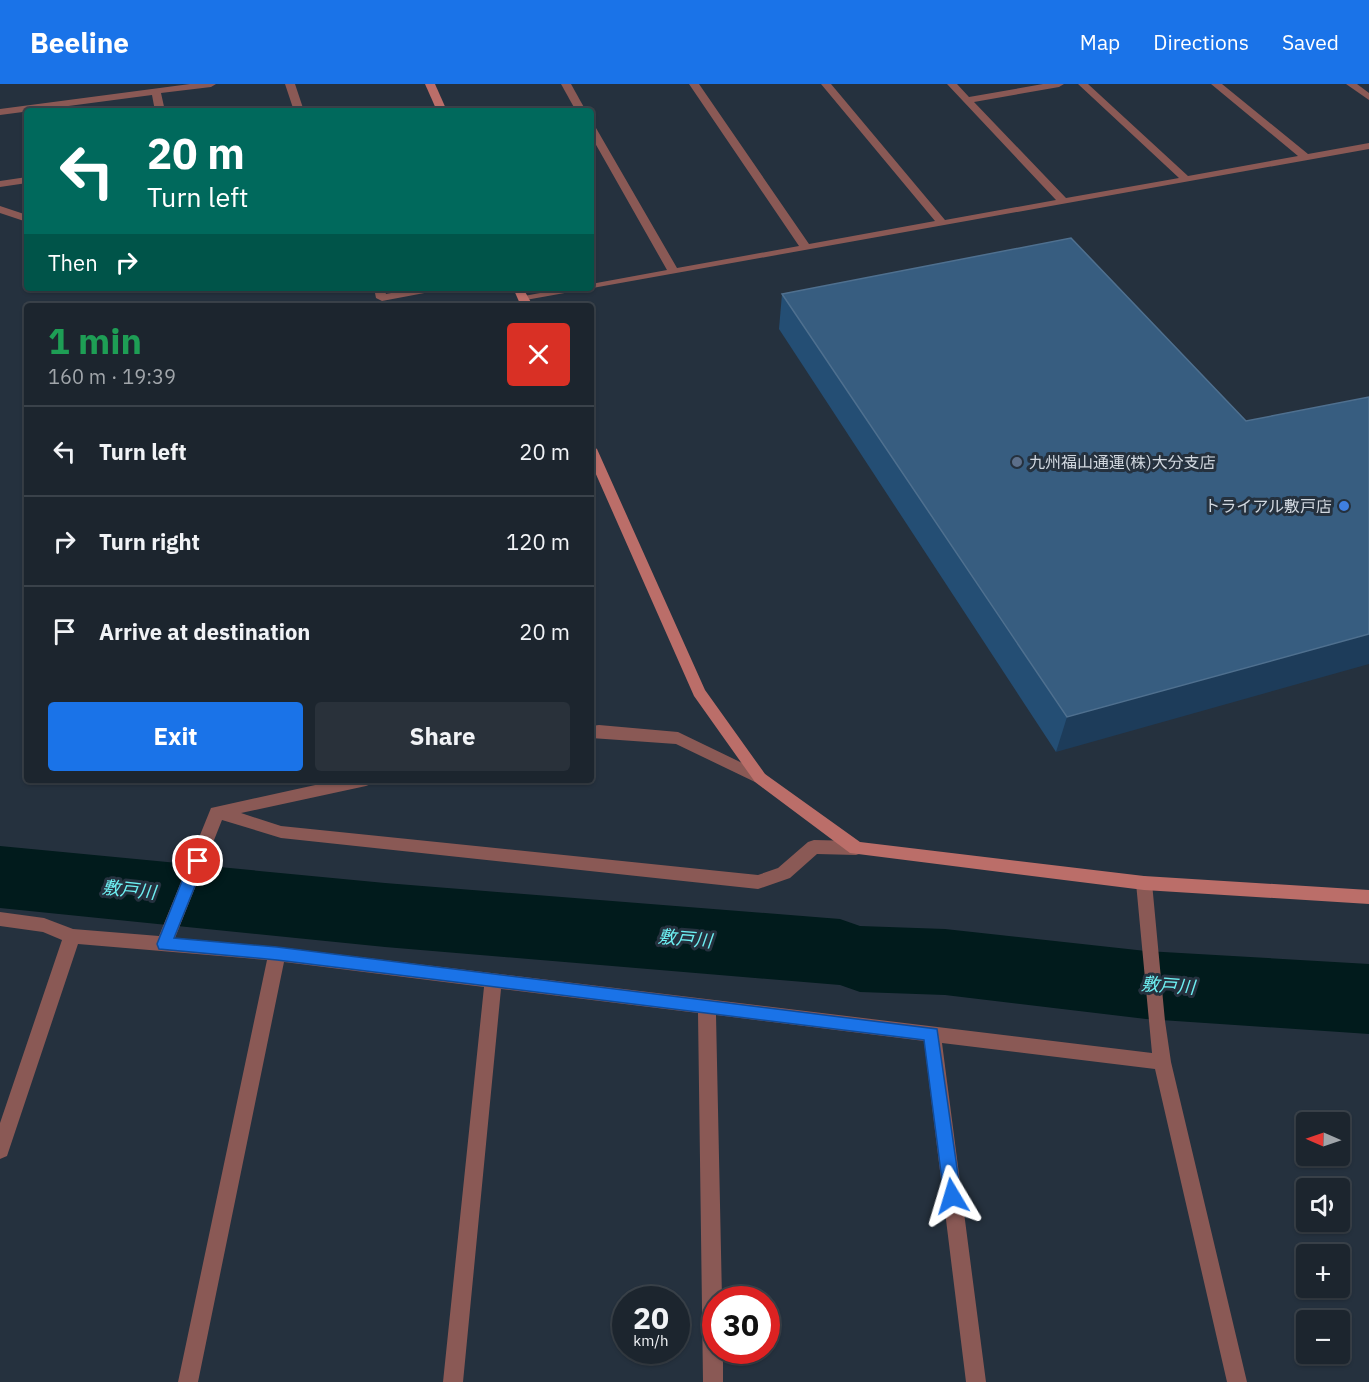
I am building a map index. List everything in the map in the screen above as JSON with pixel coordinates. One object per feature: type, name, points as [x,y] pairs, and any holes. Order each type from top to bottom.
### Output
[{"type":"street","points":[[30,108],[211,84]]},
{"type":"street","points":[[290,84],[298,108]]},
{"type":"street","points":[[430,84],[441,108]]},
{"type":"street","points":[[566,84],[579,108]]},
{"type":"street","points":[[694,84],[806,248]]},
{"type":"street","points":[[826,84],[942,223]]},
{"type":"street","points":[[952,84],[1063,201]]},
{"type":"street","points":[[968,100],[1059,84]]},
{"type":"street","points":[[1083,84],[1186,179]]},
{"type":"street","points":[[1216,84],[1305,157]]},
{"type":"street","points":[[1351,84],[1369,97]]},
{"type":"street","points":[[156,91],[159,108]]},
{"type":"street","points":[[0,112],[24,109]]},
{"type":"street","points":[[594,133],[674,272]]},
{"type":"street","points":[[594,286],[1369,146]]},
{"type":"street","points":[[0,184],[24,180]]},
{"type":"street","points":[[0,208],[24,218]]},
{"type":"street","points":[[380,291],[382,298],[419,291]]},
{"type":"street","points":[[526,302],[572,291]]},
{"type":"street","points":[[594,456],[699,692],[760,778]]},
{"type":"street","points":[[594,732],[678,738],[760,778],[856,848]]},
{"type":"street","points":[[217,812],[352,783]]},
{"type":"street","points":[[217,812],[281,832],[758,882],[784,873],[814,847],[856,848],[1144,883],[1369,897]]},
{"type":"street","points":[[164,944],[217,812]]},
{"type":"street","points":[[1144,883],[1156,1021],[1162,1062],[1237,1382]]},
{"type":"street","points":[[0,919],[44,925],[72,936],[277,954],[1162,1062]]},
{"type":"street","points":[[0,1150],[72,936]]},
{"type":"street","points":[[188,1382],[277,954]]},
{"type":"street","points":[[453,1382],[493,980]]},
{"type":"street","points":[[707,1006],[713,1382]]},
{"type":"street","points":[[932,1034],[976,1382]]},
{"type":"building","points":[[1071,238],[1246,421],[1369,397],[1369,634],[1067,717],[782,294]]},
{"type":"waterway","name":"敷戸川","points":[[0,877],[385,915],[840,952],[860,959],[945,962],[1146,985],[1369,999]]},
{"type":"place","name":"九州福山通運(株)大分支店","points":[[1017,462]]},
{"type":"place","name":"トライアル敷戸店","points":[[1344,506]]},
{"type":"route","points":[[198,861],[164,944],[277,954],[932,1034],[952,1196]]}]
